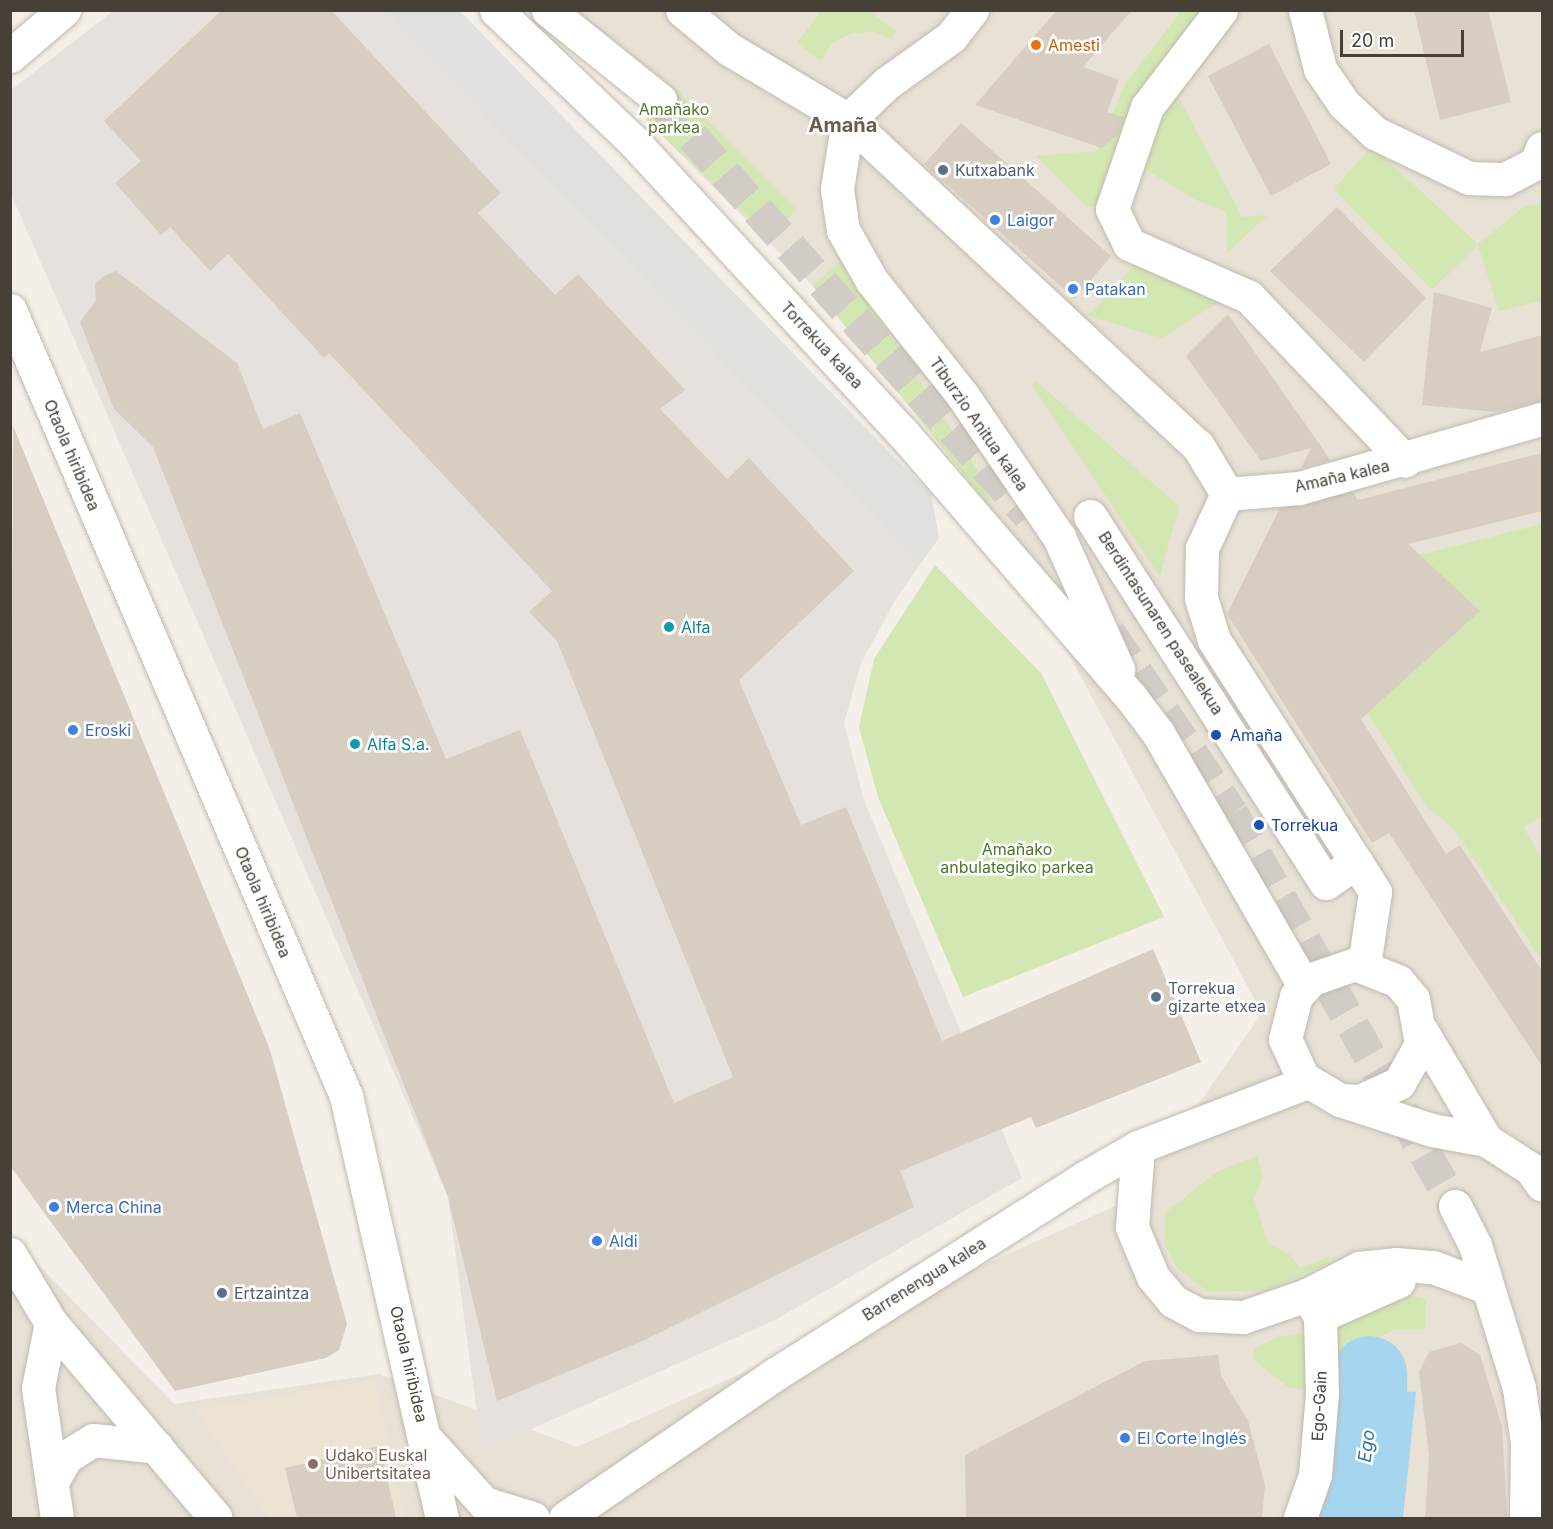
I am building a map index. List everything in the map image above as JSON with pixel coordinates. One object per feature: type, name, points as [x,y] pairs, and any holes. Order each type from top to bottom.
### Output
[{"type":"street","points":[[16,48],[64,10]]},
{"type":"street","name":"Torrekua kalea","points":[[496,10],[659,168],[902,432],[1130,696]]},
{"type":"street","points":[[548,10],[660,100]]},
{"type":"street","points":[[682,10],[729,49],[848,120],[1198,446],[1227,495],[1202,548],[1201,598],[1214,640],[1375,892],[1364,966]]},
{"type":"street","points":[[848,120],[887,83],[951,37],[972,10]]},
{"type":"street","points":[[1221,10],[1148,107],[1112,209],[1129,244],[1249,297],[1405,462]]},
{"type":"street","points":[[1305,10],[1320,69],[1344,104],[1376,133],[1469,178],[1505,179],[1536,163],[1542,148]]},
{"type":"street","name":"Tiburzio Anitua kalea","points":[[848,120],[837,189],[843,230],[872,281],[963,396],[1059,537],[1130,696]]},
{"type":"street","name":"Otaola hiribidea","points":[[10,310],[346,1096],[428,1440],[442,1518]]},
{"type":"street","name":"Amaña kalea","points":[[1227,495],[1299,488],[1405,462],[1542,419]]},
{"type":"street","name":"Berdintasunaren pasealekua","points":[[1090,516],[1326,883],[1356,862]]},
{"type":"street","points":[[1130,696],[1158,733],[1303,984]]},
{"type":"street","points":[[1486,1140],[1421,1030],[1413,999],[1398,981],[1364,966],[1332,968],[1303,984],[1287,1018],[1285,1039],[1291,1060],[1307,1082],[1340,1100],[1432,1130],[1486,1140],[1531,1169],[1542,1185]]},
{"type":"street","points":[[1340,1100],[1360,1101],[1399,1083],[1413,1067],[1421,1030]]},
{"type":"street","name":"Barrenengua kalea","points":[[565,1518],[812,1350],[1138,1147],[1307,1082]]},
{"type":"street","points":[[1138,1147],[1132,1227],[1153,1277],[1173,1300],[1198,1315],[1243,1317],[1313,1305],[1399,1281]]},
{"type":"street","points":[[1455,1206],[1475,1245],[1486,1287],[1520,1388],[1527,1443],[1526,1518]]},
{"type":"street","points":[[10,1254],[51,1323],[216,1518]]},
{"type":"street","points":[[1313,1305],[1359,1268],[1433,1267],[1486,1287]]},
{"type":"street","name":"Ego-Gain","points":[[1300,1518],[1315,1474],[1322,1394],[1313,1305]]},
{"type":"street","points":[[51,1323],[38,1388],[57,1518]]},
{"type":"street","points":[[52,1482],[66,1457],[93,1440],[157,1447]]},
{"type":"street","points":[[428,1440],[484,1503],[533,1518]]},
{"type":"shaded area","points":[[113,11],[451,11],[931,494],[939,538],[897,597],[861,663],[844,723],[864,800],[1022,1178],[773,1321],[482,1451],[448,1197],[11,194],[10,91]]},
{"type":"shaded area","points":[[385,11],[460,11],[931,495],[939,538],[920,564]]},
{"type":"shaded area","points":[[574,11],[1542,11],[1542,1518],[11,1518],[10,1236],[174,1404],[379,1374],[577,1447],[1133,1198],[1262,1013],[989,506],[813,286],[645,119],[669,95]]},
{"type":"shaded area","name":"Udako Euskal Unibertsitatea","points":[[375,1379],[405,1518],[269,1518],[195,1410]]},
{"type":"green space","points":[[821,11],[868,11],[897,31],[891,39],[874,32],[852,33],[832,43],[821,61],[797,43]]},
{"type":"green space","points":[[1181,11],[1209,11],[1102,207],[1086,206],[1036,156],[1097,151],[1125,84]]},
{"type":"green space","name":"Amañako parkea","points":[[675,88],[797,210],[769,237],[645,119]]},
{"type":"green space","points":[[1176,92],[1242,217],[1268,215],[1227,253],[1226,211],[1196,200],[1142,167],[1155,122]]},
{"type":"green space","points":[[1372,146],[1478,244],[1525,206],[1542,204],[1542,301],[1499,311],[1478,245],[1432,290],[1334,189]]},
{"type":"green space","points":[[842,260],[987,485],[989,506],[813,286]]},
{"type":"green space","points":[[1136,263],[1219,302],[1162,338],[1088,316]]},
{"type":"green space","points":[[1036,381],[1179,506],[1160,577],[1032,385]]},
{"type":"green space","points":[[1542,524],[1542,816],[1523,827],[1542,858],[1542,960],[1453,828],[1427,807],[1304,613],[1321,580]]},
{"type":"green space","name":"Amañako anbulategiko parkea","points":[[935,565],[1041,673],[1164,917],[963,997],[878,797],[859,727],[874,659]]},
{"type":"green space","points":[[1257,1156],[1263,1177],[1254,1199],[1268,1243],[1289,1254],[1300,1268],[1329,1257],[1329,1262],[1268,1290],[1208,1292],[1177,1268],[1165,1245],[1165,1213],[1217,1172]]},
{"type":"green space","points":[[1401,1294],[1426,1299],[1425,1329],[1394,1330],[1335,1358],[1315,1391],[1288,1387],[1253,1359],[1255,1348],[1277,1337],[1304,1333],[1376,1300]]},
{"type":"water","points":[[1357,1390],[1416,1392],[1403,1518],[1339,1518]]},
{"type":"building","points":[[222,10],[331,10],[501,193],[478,213],[555,295],[578,274],[685,390],[660,409],[727,479],[749,458],[854,571],[739,680],[801,825],[846,807],[942,1041],[1153,949],[1201,1062],[1036,1128],[1031,1117],[900,1171],[914,1207],[647,1339],[497,1401],[448,1197],[153,447],[114,409],[80,322],[96,300],[95,284],[104,276],[116,271],[237,363],[263,429],[300,413],[446,759],[520,730],[674,1103],[733,1077],[557,641],[529,612],[552,591],[329,353],[324,358],[228,254],[210,271],[170,227],[161,235],[115,183],[141,161],[104,121]]},
{"type":"building","points":[[1057,10],[1132,10],[1083,67],[1119,80],[1107,112],[1124,117],[1118,134],[1102,148],[975,105]]},
{"type":"building","points":[[1414,10],[1488,10],[1511,102],[1440,120]]},
{"type":"building","points":[[1269,44],[1331,164],[1271,196],[1208,76]]},
{"type":"building","points":[[961,123],[1111,256],[1075,299],[924,164]]},
{"type":"building","points":[[1337,207],[1426,298],[1364,362],[1270,271]]},
{"type":"building","points":[[1434,292],[1492,308],[1480,352],[1542,335],[1542,401],[1496,412],[1422,405]]},
{"type":"building","points":[[1228,314],[1330,460],[1301,468],[1311,448],[1261,461],[1186,356]]},
{"type":"building","points":[[13,426],[269,1047],[347,1324],[339,1350],[326,1358],[175,1391],[10,1166]]},
{"type":"building","points":[[1542,453],[1542,511],[1408,544],[1480,611],[1361,719],[1446,854],[1460,845],[1542,971],[1542,1066],[1389,833],[1372,843],[1227,614],[1280,508],[1353,492],[1358,500]]},
{"type":"building","points":[[1461,1343],[1480,1355],[1502,1426],[1507,1518],[1425,1518],[1429,1455],[1419,1372],[1429,1352]]},
{"type":"building","name":"El Corte Inglés","points":[[1218,1355],[1221,1376],[1248,1421],[1265,1485],[1262,1518],[966,1518],[965,1455],[1145,1361]]},
{"type":"building","points":[[380,1446],[396,1518],[297,1518],[285,1468]]},
{"type":"waterway","name":"Ego","points":[[1356,1518],[1370,1434],[1369,1373]]},
{"type":"tunnel","points":[[660,100],[1029,515]]},
{"type":"tunnel","points":[[1109,632],[1232,813],[1455,1206]]},
{"type":"place","name":"Amesti","points":[[1036,45]]},
{"type":"place","name":"Kutxabank","points":[[943,170]]},
{"type":"place","name":"Laigor","points":[[995,220]]},
{"type":"place","name":"Patakan","points":[[1073,289]]},
{"type":"place","name":"Alfa","points":[[669,627]]},
{"type":"place","name":"Eroski","points":[[73,730]]},
{"type":"place","name":"Amaña","points":[[1216,735]]},
{"type":"place","name":"Alfa S.a.","points":[[355,744]]},
{"type":"place","name":"Torrekua","points":[[1259,825]]},
{"type":"place","name":"Torrekua gizarte etxea","points":[[1156,997]]},
{"type":"place","name":"Merca China","points":[[54,1207]]},
{"type":"place","name":"Aldi","points":[[597,1241]]},
{"type":"place","name":"Ertzaintza","points":[[222,1293]]},
{"type":"place","name":"El Corte Inglés","points":[[1125,1438]]},
{"type":"place","name":"Udako Euskal Unibertsitatea","points":[[313,1464]]},
{"type":"district","name":"Amaña","points":[[843,125]]}]
